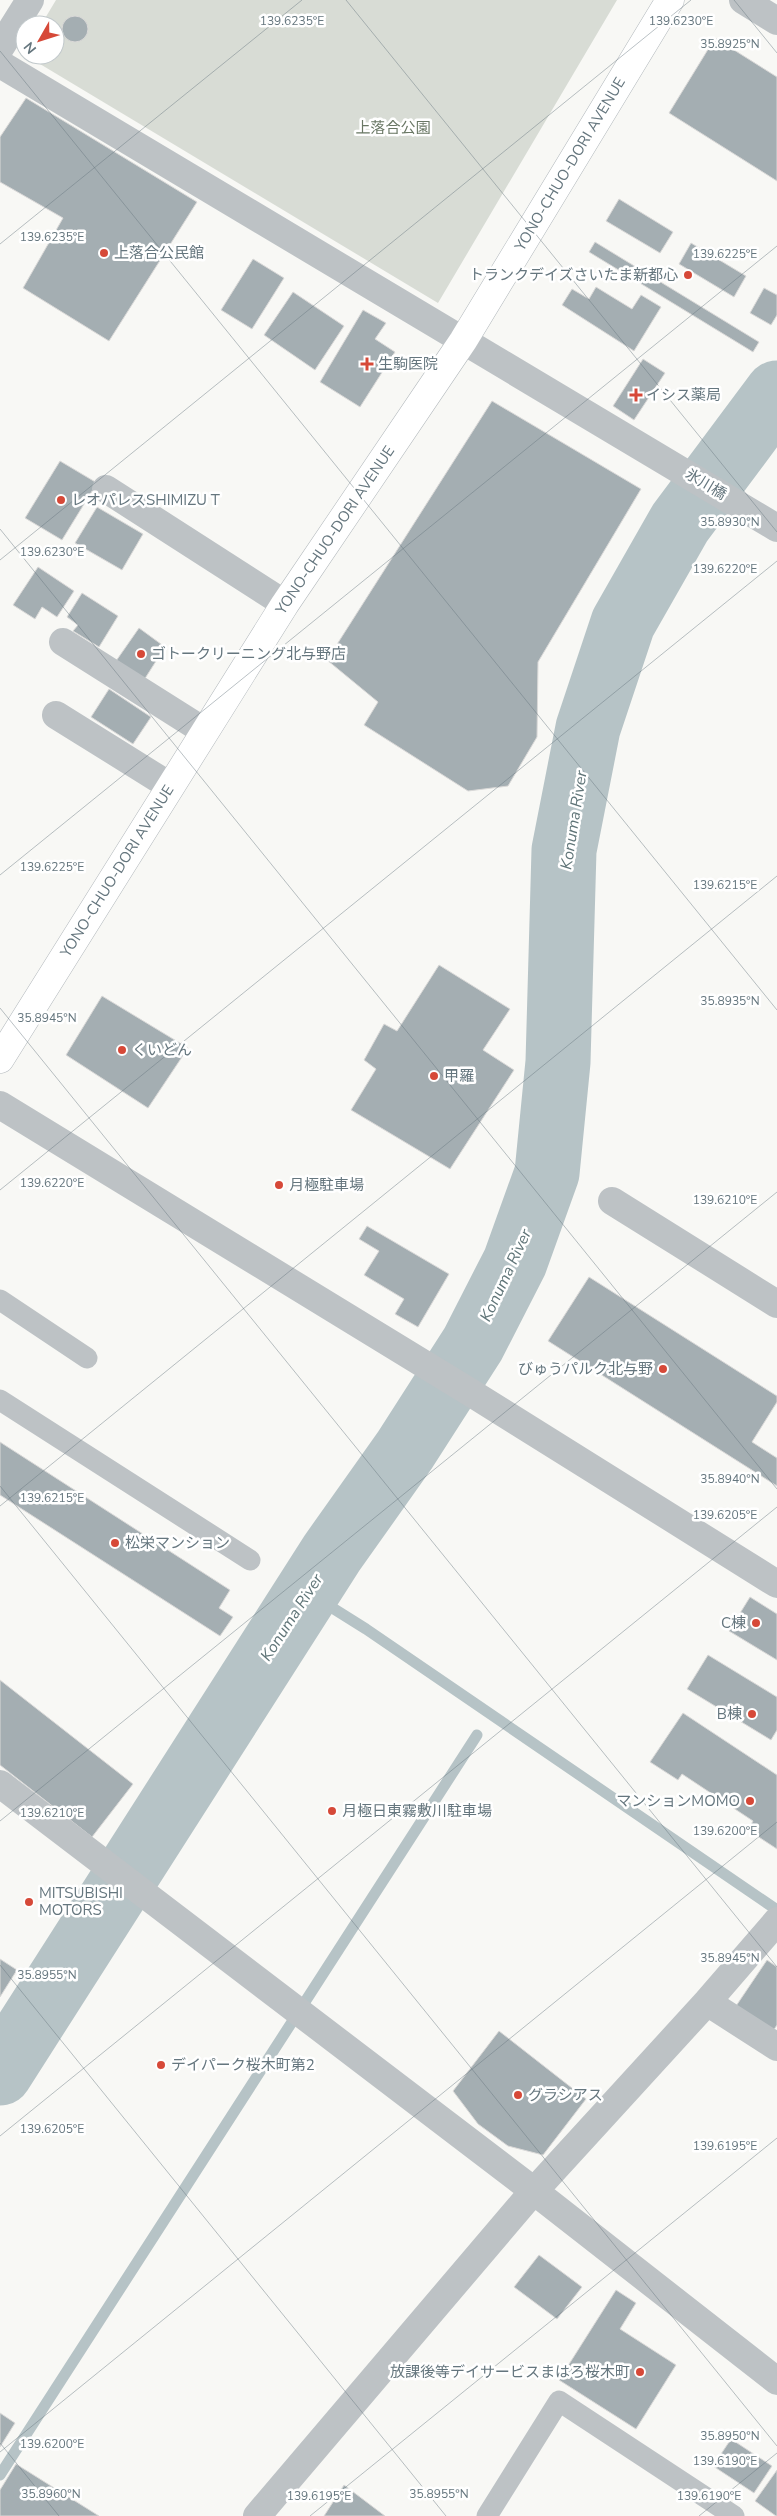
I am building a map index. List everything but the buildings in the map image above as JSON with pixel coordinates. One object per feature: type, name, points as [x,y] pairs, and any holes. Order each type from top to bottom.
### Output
[{"type":"street","points":[[0,48],[30,0]]},
{"type":"street","name":"YONO-CHUO-DORI AVENUE","points":[[0,1059],[204,730],[285,604],[463,341],[670,0]]},
{"type":"street","points":[[743,0],[777,20]]},
{"type":"street","name":"氷川橋","points":[[0,64],[777,528]]},
{"type":"street","points":[[106,489],[285,604]]},
{"type":"street","points":[[63,642],[204,730]]},
{"type":"street","points":[[56,715],[170,786]]},
{"type":"street","points":[[0,1106],[473,1394],[777,1584]]},
{"type":"street","points":[[612,1200],[777,1304]]},
{"type":"street","points":[[0,1784],[534,2191],[777,2381]]},
{"type":"street","points":[[257,2516],[534,2191],[707,2002],[777,1922]]},
{"type":"street","points":[[707,2002],[777,2047]]},
{"type":"lane","points":[[0,1300],[88,1358]]},
{"type":"lane","points":[[0,1400],[250,1560]]},
{"type":"lane","points":[[487,2516],[559,2401],[734,2516]]},
{"type":"green space","name":"上落合公園","points":[[56,0],[617,0],[438,303],[42,65],[65,65],[65,15],[47,15]]},
{"type":"waterway","name":"Konuma River","points":[[0,2073],[332,1553],[405,1450],[473,1344],[515,1262],[547,1173],[558,1062],[564,850],[588,728],[623,623],[680,523],[777,393]]},
{"type":"waterway","points":[[307,1592],[366,1629],[777,1910]]},
{"type":"waterway","points":[[0,2475],[477,1735]]},
{"type":"place","name":"上落合公民館","points":[[104,253]]},
{"type":"place","name":"トランクデイズさいたま新都心","points":[[688,275]]},
{"type":"place","name":"生駒医院","points":[[367,364]]},
{"type":"place","name":"イシス薬局","points":[[636,395]]},
{"type":"place","name":"レオパレスSHIMIZU T","points":[[61,500]]},
{"type":"place","name":"ゴトークリーニング北与野店","points":[[141,654]]},
{"type":"place","name":"くいどん","points":[[122,1050]]},
{"type":"place","name":"甲羅","points":[[434,1076]]},
{"type":"place","name":"月極駐車場","points":[[279,1185]]},
{"type":"place","name":"びゅうパルク北与野","points":[[663,1369]]},
{"type":"place","name":"松栄マンション","points":[[115,1543]]},
{"type":"place","name":"C棟","points":[[756,1623]]},
{"type":"place","name":"B棟","points":[[752,1714]]},
{"type":"place","name":"マンションMOMO","points":[[750,1801]]},
{"type":"place","name":"月極日東霧敷川駐車場","points":[[332,1811]]},
{"type":"place","name":"MITSUBISHI MOTORS","points":[[29,1902]]},
{"type":"place","name":"デイパーク桜木町第2","points":[[161,2065]]},
{"type":"place","name":"グラシアス","points":[[518,2095]]},
{"type":"place","name":"放課後等デイサービスまはろ桜木町","points":[[640,2372]]}]
